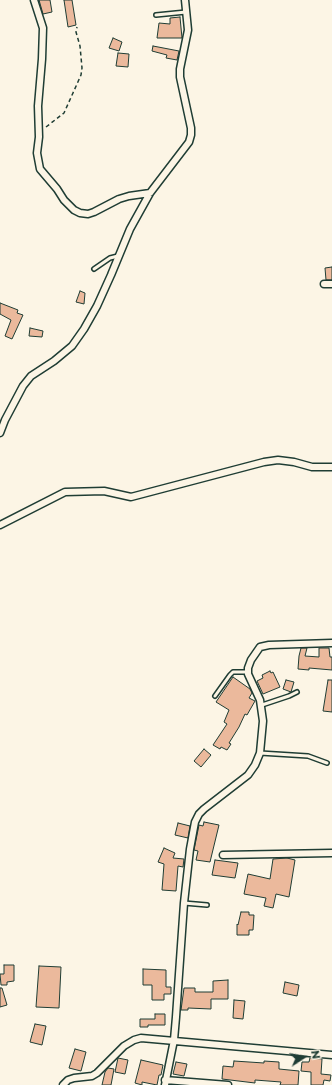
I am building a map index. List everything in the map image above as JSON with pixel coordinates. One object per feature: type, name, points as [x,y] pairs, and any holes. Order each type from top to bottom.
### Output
[{"type":"street","points":[[34,0],[43,28],[38,106],[38,153],[40,169],[64,200],[74,210],[80,213],[88,214],[120,199],[150,193]]},
{"type":"street","points":[[0,433],[5,420],[23,386],[31,376],[54,361],[72,346],[84,329],[97,306],[130,228],[150,193],[189,142],[191,128],[180,77],[180,69],[188,30],[185,0]]},
{"type":"street","points":[[324,284],[332,284]]},
{"type":"street","points":[[0,525],[65,492],[104,491],[131,497],[264,462],[278,460],[294,462],[312,467],[332,467]]},
{"type":"street","points":[[228,1085],[165,1082],[174,1040],[184,903],[190,849],[195,822],[199,814],[204,809],[248,775],[255,765],[260,753],[263,721],[262,705],[248,672],[251,660],[260,647],[269,645],[332,643]]},
{"type":"street","points":[[223,855],[332,853]]},
{"type":"street","points":[[63,1085],[68,1080],[74,1078],[92,1076],[124,1046],[141,1038],[332,1055]]},
{"type":"lane","points":[[156,15],[187,12]]},
{"type":"lane","points":[[94,269],[110,258],[118,256]]},
{"type":"lane","points":[[215,696],[233,672],[248,672]]},
{"type":"lane","points":[[262,705],[297,692]]},
{"type":"lane","points":[[260,753],[308,756],[327,763]]},
{"type":"lane","points":[[184,903],[207,905]]},
{"type":"path","points":[[39,130],[50,124],[64,113],[81,75],[82,68],[80,46],[76,32],[77,27]]},
{"type":"building","points":[[39,0],[50,0],[52,12],[43,14]]},
{"type":"building","points":[[64,0],[72,0],[76,25],[68,27]]},
{"type":"building","points":[[180,17],[182,38],[157,38],[159,23],[170,24],[170,18]]},
{"type":"building","points":[[113,38],[122,42],[119,51],[109,48]]},
{"type":"building","points":[[153,46],[179,51],[177,60],[166,58],[167,55],[152,51]]},
{"type":"building","points":[[118,53],[129,54],[128,67],[116,66]]},
{"type":"building","points":[[332,267],[332,280],[326,280],[325,268]]},
{"type":"building","points":[[80,291],[85,293],[84,304],[76,302]]},
{"type":"building","points":[[0,303],[18,310],[17,313],[23,315],[12,339],[5,336],[11,320],[0,314]]},
{"type":"building","points":[[30,328],[43,331],[42,337],[29,336]]},
{"type":"building","points":[[301,648],[307,648],[305,656],[319,657],[319,648],[329,648],[330,657],[332,657],[332,670],[309,668],[309,670],[298,669]]},
{"type":"building","points":[[270,671],[271,673],[273,672],[280,687],[263,694],[257,681],[263,678],[262,675]]},
{"type":"building","points":[[233,677],[250,689],[252,693],[249,698],[255,701],[247,715],[245,714],[229,743],[231,744],[227,750],[221,747],[220,749],[213,745],[227,724],[224,722],[229,710],[216,702]]},
{"type":"building","points":[[286,680],[294,682],[291,692],[283,689]]},
{"type":"building","points":[[328,680],[332,680],[332,712],[323,711]]},
{"type":"building","points":[[204,749],[211,755],[201,767],[194,761]]},
{"type":"building","points":[[204,822],[219,825],[210,862],[196,860],[198,851],[194,850],[199,825],[203,826]]},
{"type":"building","points":[[178,823],[190,826],[188,838],[175,835]]},
{"type":"building","points":[[164,848],[175,853],[173,858],[184,859],[183,867],[178,866],[176,891],[162,890],[164,864],[158,862]]},
{"type":"building","points":[[287,858],[295,860],[289,897],[276,894],[273,908],[264,906],[266,898],[244,894],[248,874],[270,879],[273,859]]},
{"type":"building","points":[[215,860],[238,863],[235,878],[212,875]]},
{"type":"building","points":[[241,912],[249,912],[249,915],[254,915],[253,930],[249,930],[249,935],[237,935],[237,924],[238,925]]},
{"type":"building","points":[[4,965],[14,965],[14,981],[7,982],[7,985],[1,985],[0,974],[4,974]]},
{"type":"building","points":[[39,966],[61,967],[59,1008],[36,1007]]},
{"type":"building","points":[[143,969],[166,970],[166,987],[171,987],[171,994],[164,994],[164,1000],[152,1000],[152,985],[143,985]]},
{"type":"building","points":[[228,980],[228,999],[211,999],[211,1009],[188,1008],[188,1010],[181,1010],[184,988],[195,988],[195,992],[213,992],[213,981]]},
{"type":"building","points":[[285,982],[299,985],[297,996],[283,993]]},
{"type":"building","points":[[0,988],[2,988],[7,1005],[0,1007]]},
{"type":"building","points":[[234,1000],[245,1001],[243,1019],[233,1018]]},
{"type":"building","points":[[155,1014],[165,1014],[165,1025],[148,1025],[148,1027],[140,1027],[140,1019],[155,1019]]},
{"type":"building","points":[[35,1024],[46,1026],[42,1045],[30,1042]]},
{"type":"building","points":[[75,1049],[86,1052],[81,1071],[69,1068]]},
{"type":"building","points":[[118,1058],[128,1060],[125,1074],[115,1072]]},
{"type":"building","points":[[310,1058],[322,1059],[321,1074],[331,1075],[330,1081],[324,1080],[323,1085],[311,1085],[311,1072],[301,1071],[302,1062],[309,1062]]},
{"type":"building","points":[[141,1060],[163,1065],[157,1085],[142,1082],[142,1085],[135,1083]]},
{"type":"building","points":[[234,1061],[264,1063],[264,1061],[279,1062],[279,1069],[299,1071],[298,1085],[280,1085],[281,1082],[255,1080],[255,1083],[222,1079],[223,1066],[233,1067]]},
{"type":"building","points":[[176,1062],[187,1064],[184,1076],[173,1074]]},
{"type":"building","points":[[108,1068],[114,1069],[111,1085],[102,1085],[105,1072]]}]
